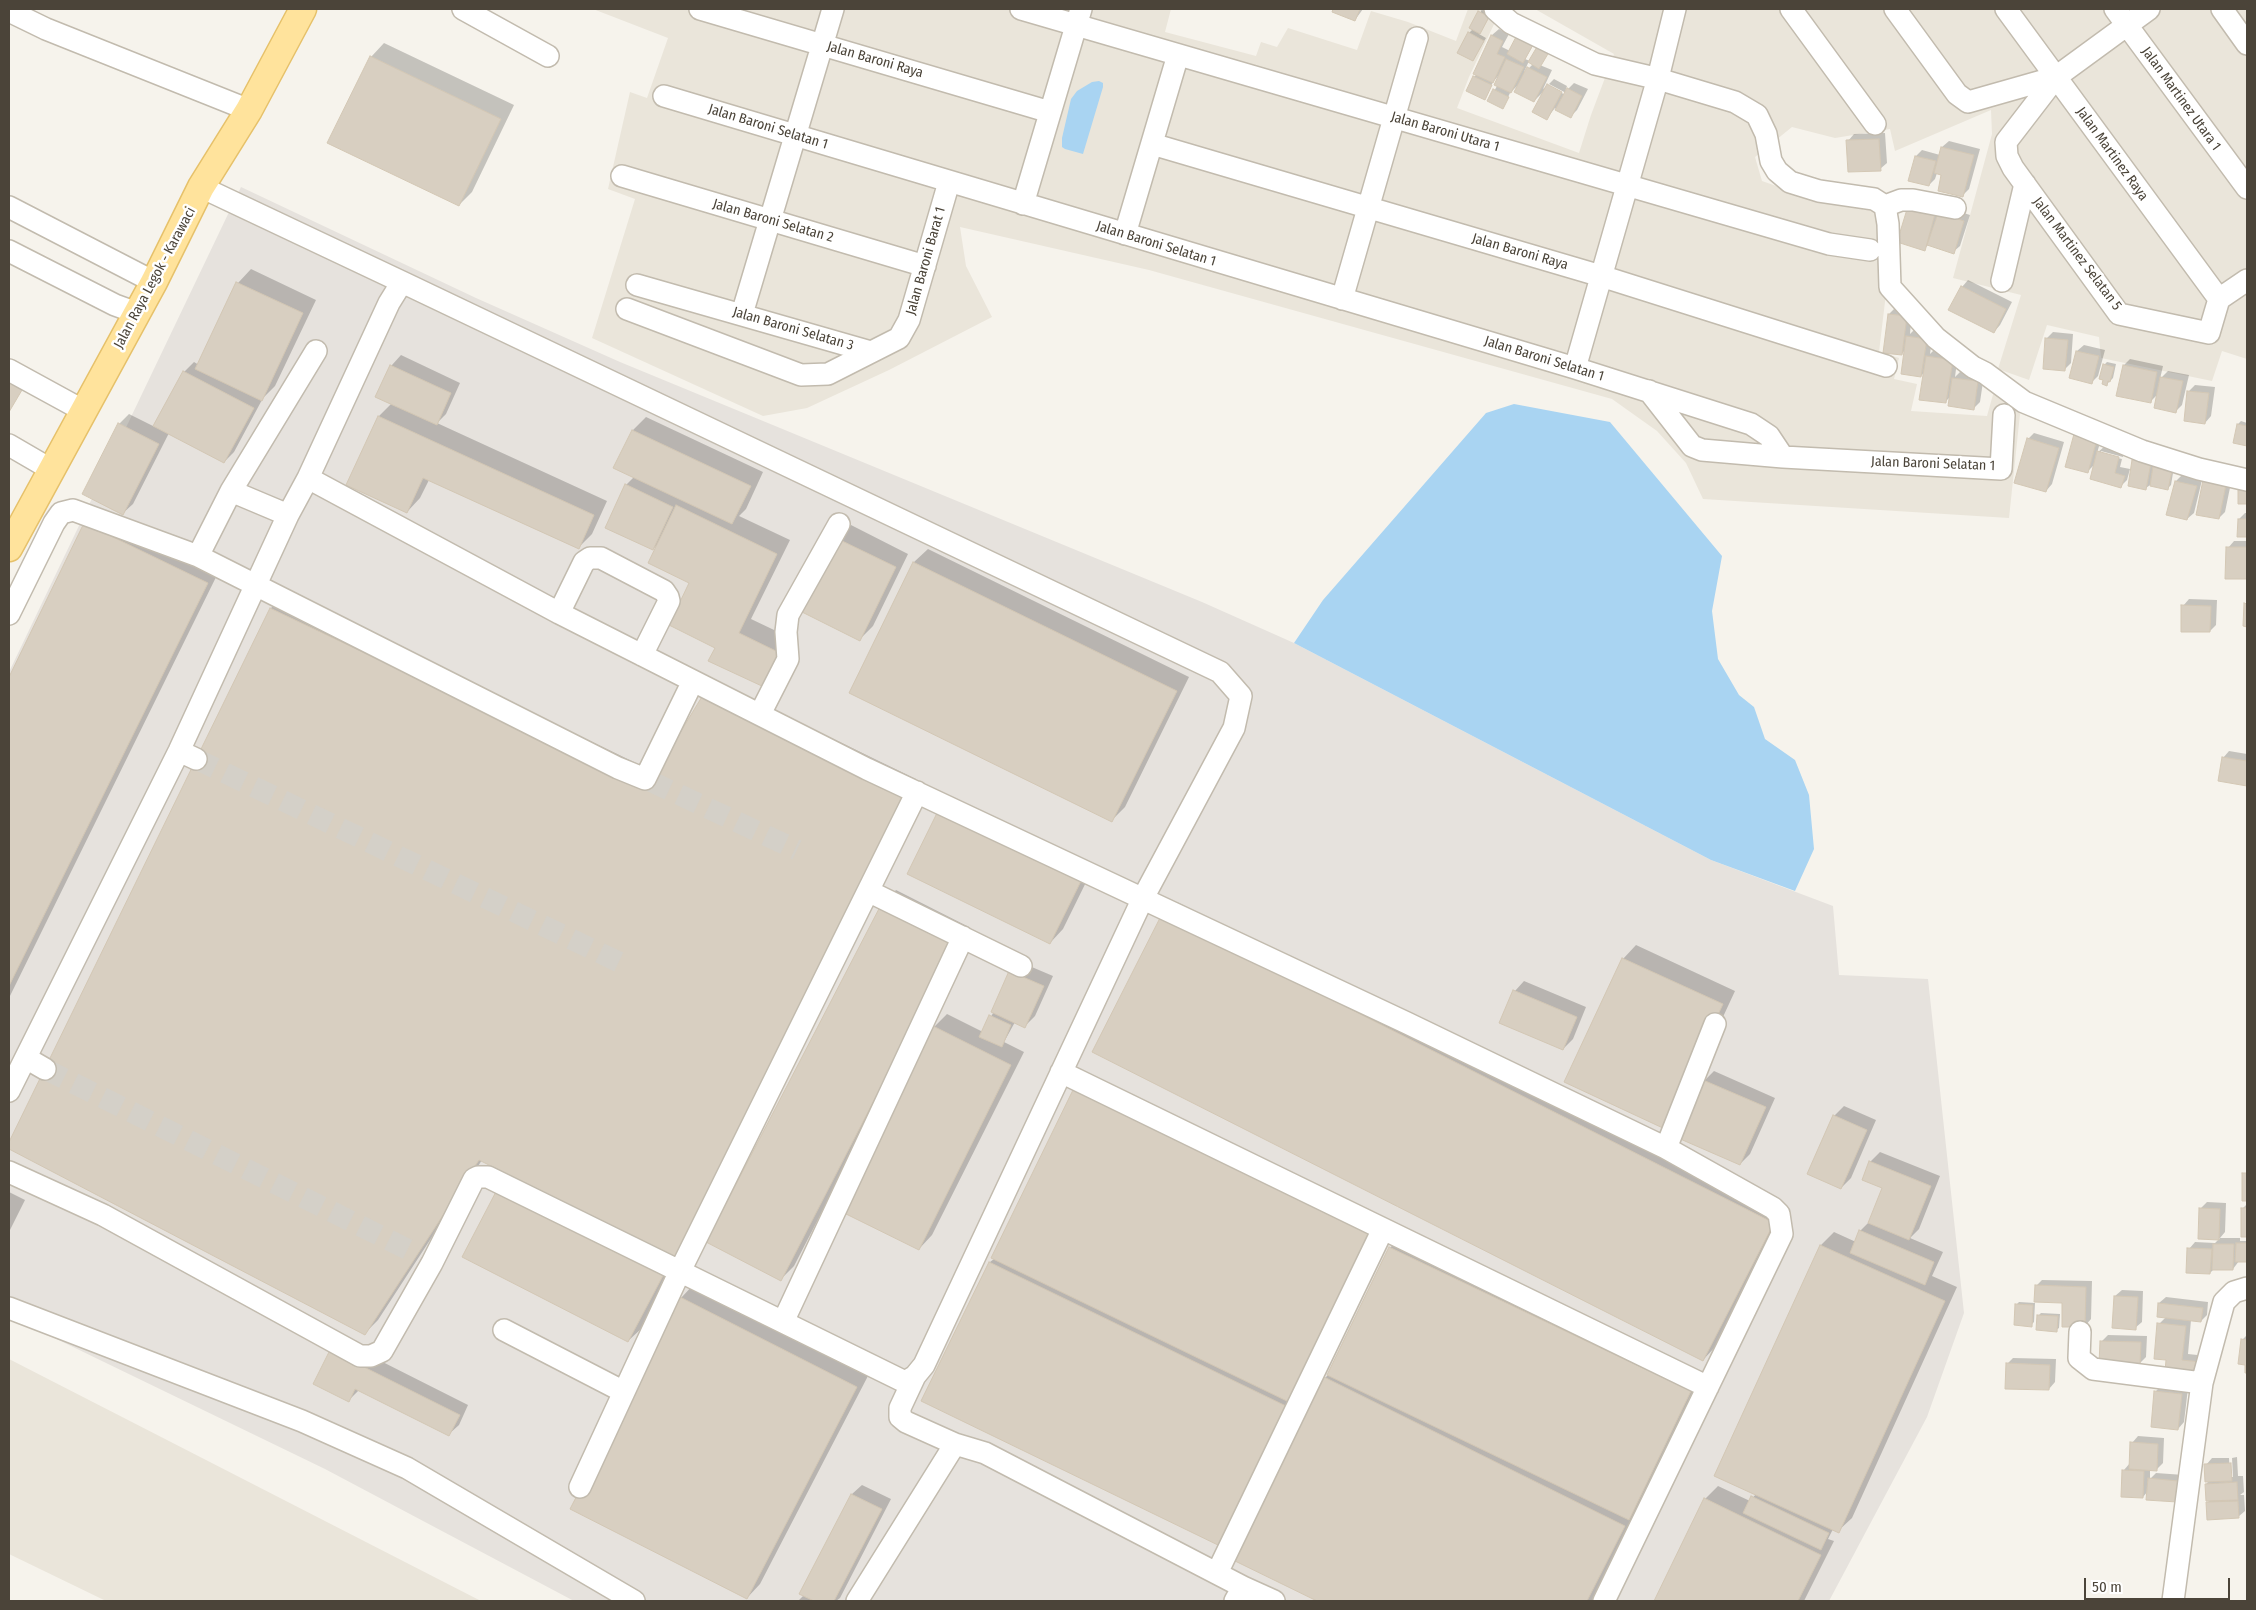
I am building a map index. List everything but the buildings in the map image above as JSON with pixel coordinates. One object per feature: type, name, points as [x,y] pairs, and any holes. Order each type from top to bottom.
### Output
[{"type":"main road","name":"Jalan Raya Legok - Karawaci","points":[[11,537],[52,470],[154,282],[202,187],[249,110],[303,9]]},
{"type":"street","points":[[463,9],[548,56]]},
{"type":"street","name":"Jalan Baroni Raya","points":[[700,9],[1050,112]]},
{"type":"street","points":[[742,314],[832,9]]},
{"type":"street","name":"Jalan Baroni Utara 1","points":[[1021,9],[1078,17],[1178,54],[1394,118],[1829,244],[1870,250]]},
{"type":"street","points":[[1495,9],[1511,23],[1595,64],[1658,78],[1735,102],[1757,115],[1766,134],[1771,162],[1777,171],[1790,182],[1818,191],[1874,199],[1885,206],[1888,224],[1890,286],[1936,338],[1973,367],[1985,373],[2024,402],[2142,451],[2189,466],[2247,480]]},
{"type":"street","points":[[1575,368],[1658,78],[1675,9]]},
{"type":"street","points":[[1792,9],[1875,124]]},
{"type":"street","points":[[1896,9],[1957,94],[1968,102],[2056,76],[2121,17],[2149,9]]},
{"type":"street","name":"Jalan Martinez Raya","points":[[2006,9],[2219,299]]},
{"type":"street","points":[[2222,9],[2247,44]]},
{"type":"street","points":[[9,11],[55,33],[249,110]]},
{"type":"street","points":[[1023,204],[1078,17]]},
{"type":"street","name":"Jalan Martinez Utara 1","points":[[2121,17],[2247,188]]},
{"type":"street","points":[[1342,300],[1417,38]]},
{"type":"street","points":[[1125,234],[1178,54]]},
{"type":"street","name":"Jalan Martinez Selatan 5","points":[[2056,76],[2006,142],[2007,156],[2025,184],[2119,314],[2209,333],[2219,299]]},
{"type":"street","name":"Jalan Baroni Selatan 1","points":[[664,96],[1649,391],[1751,424],[1769,436],[1783,457]]},
{"type":"street","name":"Jalan Baroni Raya","points":[[1152,144],[1601,276],[1886,366]]},
{"type":"street","name":"Jalan Baroni Selatan 2","points":[[622,176],[925,266]]},
{"type":"street","name":"Jalan Baroni Barat 1","points":[[871,352],[899,338],[909,320],[949,182]]},
{"type":"street","points":[[2002,281],[2025,184]]},
{"type":"street","points":[[202,187],[1220,672],[1241,696],[1234,728],[1143,898],[924,1365],[915,1376],[900,1408],[900,1417],[906,1422],[955,1444],[985,1453],[1216,1573],[1239,1594],[1274,1601]]},
{"type":"street","points":[[1885,206],[1901,200],[1913,200],[1955,208]]},
{"type":"street","points":[[9,207],[154,282]]},
{"type":"street","points":[[9,250],[115,305],[137,313]]},
{"type":"street","points":[[2219,299],[2247,280]]},
{"type":"street","points":[[9,1091],[19,1061],[188,755],[256,586],[288,515],[308,478],[389,303],[402,282]]},
{"type":"street","name":"Jalan Baroni Selatan 3","points":[[637,284],[871,352]]},
{"type":"street","name":"Jalan Baroni Selatan 3","points":[[627,309],[801,375],[828,374],[871,352]]},
{"type":"street","points":[[198,556],[231,491],[316,351]]},
{"type":"street","points":[[9,370],[84,411]]},
{"type":"street","name":"Jalan Baroni Selatan 1","points":[[1649,391],[1692,446],[1702,450],[1783,457],[2001,469],[2004,415]]},
{"type":"street","points":[[9,445],[52,470]]},
{"type":"street","points":[[308,478],[559,613],[693,681],[917,792],[1408,1023],[1666,1148],[1774,1208],[1779,1214],[1782,1234],[1604,1601]]},
{"type":"street","points":[[231,491],[288,515]]},
{"type":"street","points":[[9,614],[54,523],[61,513],[73,510],[198,556],[609,763],[648,780],[693,681]]},
{"type":"street","points":[[760,714],[788,659],[786,632],[788,615],[839,524]]},
{"type":"street","points":[[559,613],[584,562],[590,558],[601,558],[664,591],[668,597],[669,601],[642,655]]},
{"type":"street","points":[[580,1487],[680,1271],[917,792]]},
{"type":"street","points":[[868,891],[1021,966]]},
{"type":"street","points":[[783,1322],[963,937]]},
{"type":"street","points":[[1666,1148],[1716,1024]]},
{"type":"street","points":[[19,1061],[44,1069]]},
{"type":"street","points":[[1061,1072],[1708,1387]]},
{"type":"street","points":[[9,1172],[103,1215],[360,1356],[371,1356],[382,1352],[424,1258],[474,1179],[482,1176],[493,1179],[905,1382],[915,1376]]},
{"type":"street","points":[[1216,1573],[1382,1229]]},
{"type":"street","points":[[2173,1601],[2202,1383],[2224,1302],[2234,1292],[2247,1288]]},
{"type":"street","points":[[9,1308],[302,1421],[407,1468],[634,1601]]},
{"type":"street","points":[[504,1330],[624,1392]]},
{"type":"street","points":[[2080,1332],[2079,1358],[2093,1369],[2202,1383]]},
{"type":"street","points":[[857,1601],[955,1444]]},
{"type":"shaded area","points":[[593,9],[1171,9],[1165,32],[1256,56],[1261,42],[1277,47],[1288,28],[1357,50],[1371,11],[1408,22],[1456,41],[1468,9],[1480,9],[1496,20],[1469,77],[1457,108],[1579,153],[1614,54],[1535,9],[2247,9],[2247,359],[2222,351],[2212,381],[2101,358],[2099,337],[2047,325],[2029,380],[1998,369],[2021,295],[1953,278],[1992,134],[1991,110],[1895,151],[1890,129],[1835,138],[1792,127],[1755,157],[1762,181],[1819,201],[1873,211],[1879,220],[1887,285],[1879,352],[1899,358],[1894,379],[1917,384],[1911,411],[1987,416],[1994,391],[2010,396],[2020,414],[2009,518],[1703,499],[1686,463],[1657,431],[1612,399],[1149,270],[960,227],[966,266],[992,317],[889,370],[807,408],[763,416],[592,338],[635,199],[608,189],[630,92],[647,98],[668,38]]},
{"type":"shaded area","points":[[241,187],[476,298],[620,362],[1202,602],[1294,643],[1711,860],[1833,906],[1839,975],[1928,979],[1964,1313],[1927,1417],[1829,1601],[574,1601],[325,1469],[9,1316],[9,672]]},
{"type":"shaded area","points":[[9,1359],[481,1601],[106,1601],[9,1554]]},
{"type":"water","points":[[1099,81],[1103,83],[1103,87],[1083,154],[1065,149],[1062,147],[1062,138],[1071,99],[1077,91],[1092,82]]},
{"type":"water","points":[[1514,404],[1610,422],[1722,556],[1712,611],[1718,659],[1739,695],[1754,707],[1765,739],[1795,760],[1809,795],[1814,849],[1795,891],[1711,860],[1294,643],[1323,600],[1486,413]]},
{"type":"tunnel","points":[[196,759],[623,964]]},
{"type":"tunnel","points":[[650,781],[797,850]]},
{"type":"tunnel","points":[[45,1069],[417,1254]]}]
